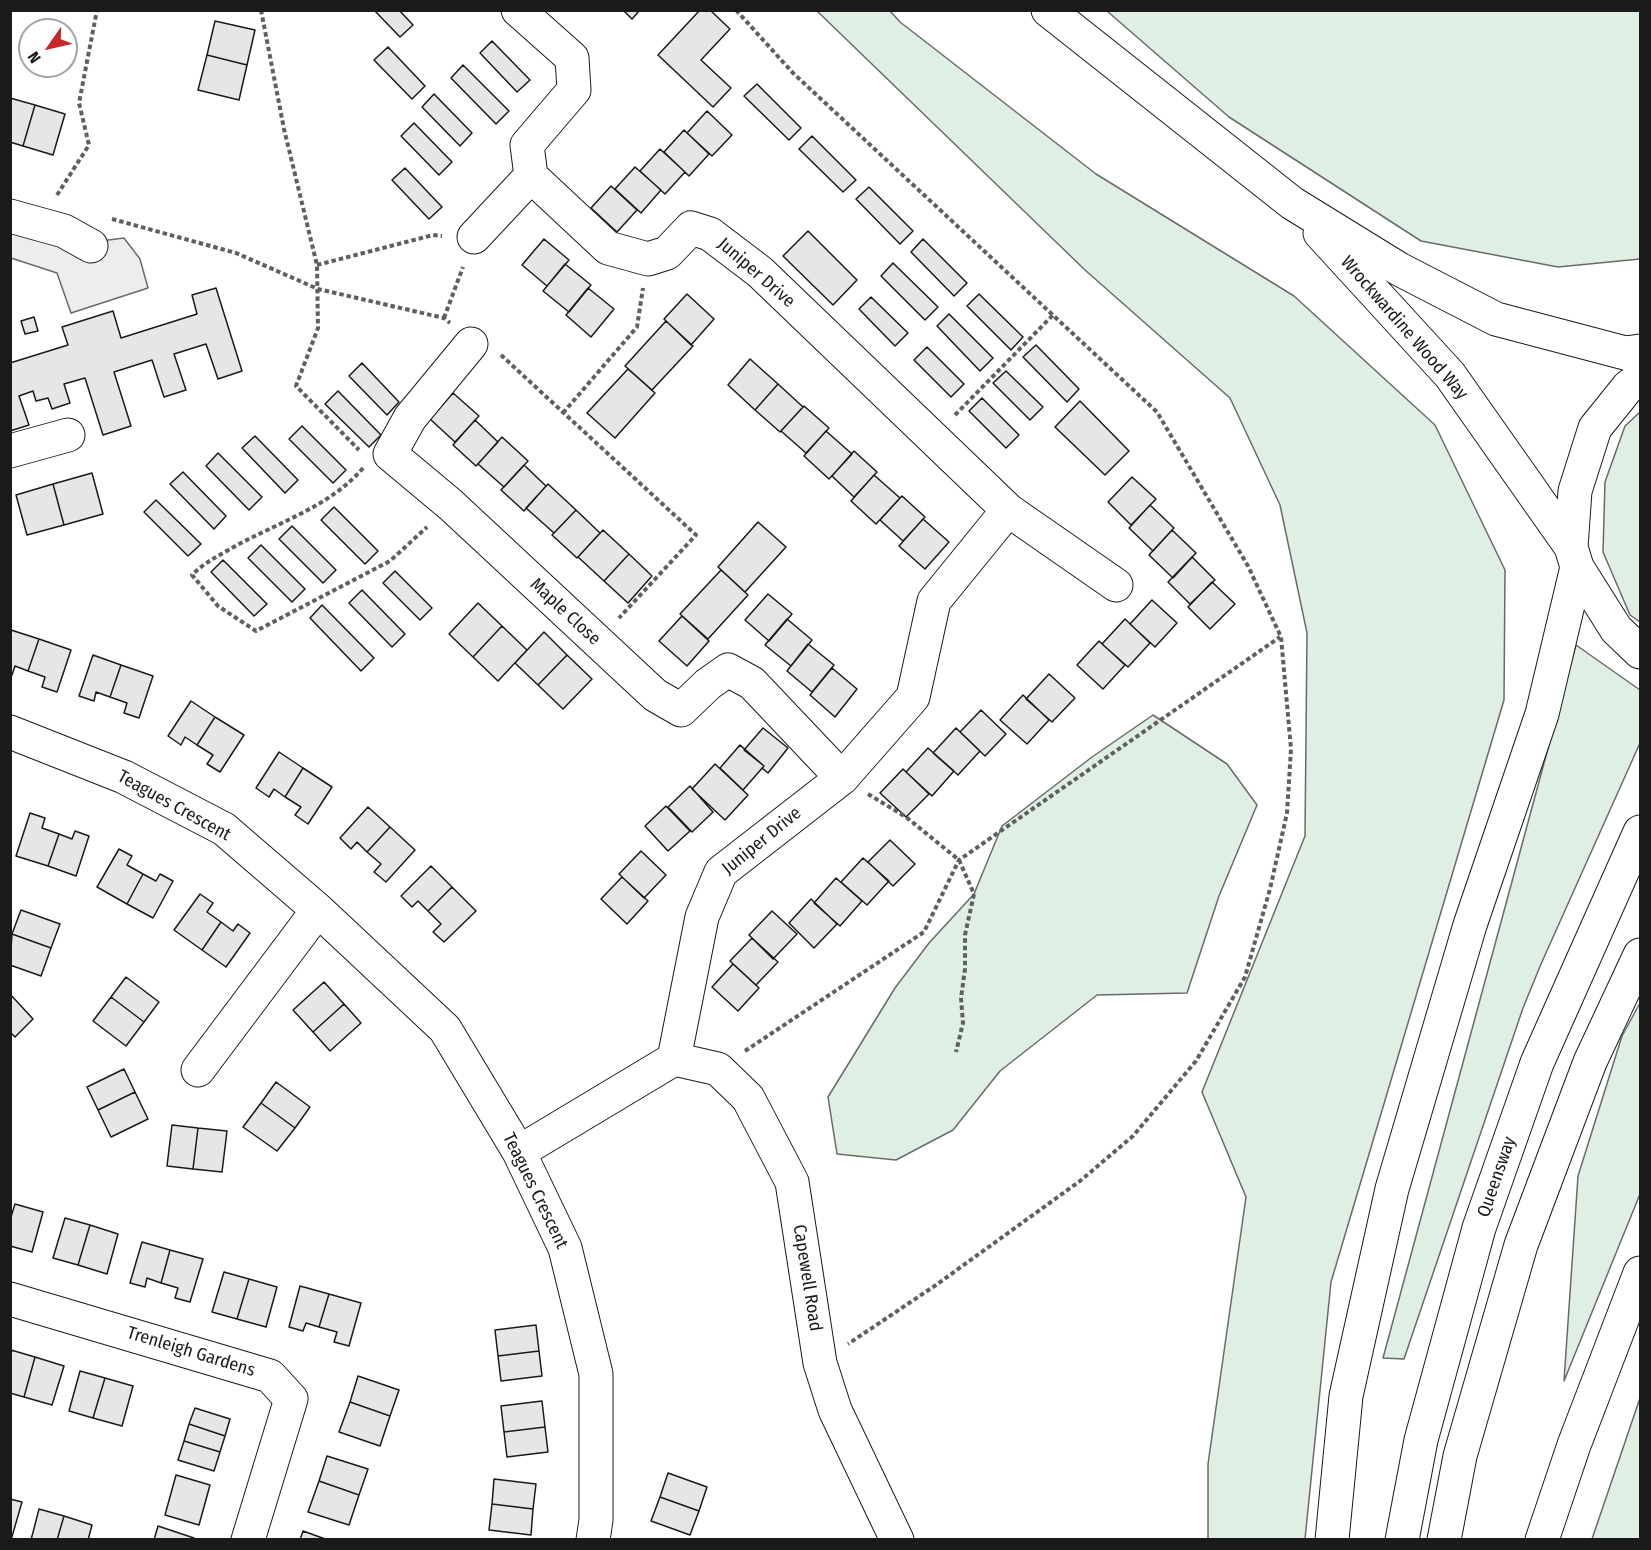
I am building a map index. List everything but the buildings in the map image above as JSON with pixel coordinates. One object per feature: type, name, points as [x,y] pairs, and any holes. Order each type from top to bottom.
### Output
[{"type":"main road","points":[[518,10],[572,58],[574,90],[527,146],[531,176],[608,248],[648,259]]},
{"type":"main road","name":"Wrockwardine Wood Way","points":[[1048,10],[1292,203],[1400,270],[1496,318],[1625,353],[1641,351]]},
{"type":"main road","points":[[474,237],[531,176]]},
{"type":"main road","name":"Wrockwardine Wood Way","points":[[1292,203],[1450,375],[1574,557],[1617,630],[1641,652]]},
{"type":"main road","points":[[10,216],[64,231],[91,246]]},
{"type":"main road","name":"Juniper Drive","points":[[648,259],[667,253],[691,228],[710,234],[760,272],[1008,510],[1116,585]]},
{"type":"main road","points":[[380,457],[471,344]]},
{"type":"main road","points":[[1332,1539],[1346,1396],[1392,1189],[1470,925],[1542,714],[1574,557],[1575,491],[1595,428],[1628,387],[1641,378]]},
{"type":"main road","points":[[10,451],[68,435]]},
{"type":"main road","name":"Maple Close","points":[[380,457],[451,505],[655,695],[681,710],[708,684],[728,670],[753,682],[842,778]]},
{"type":"main road","name":"Juniper Drive","points":[[674,1059],[702,917],[721,872],[842,778],[913,697],[934,601],[1008,510]]},
{"type":"main road","name":"Teagues Crescent","points":[[11,735],[124,777],[224,829],[318,910],[445,1029],[519,1152],[565,1248],[596,1374],[596,1520],[593,1539]]},
{"type":"main road","name":"Queensway","points":[[1402,1539],[1421,1440],[1479,1228],[1537,1063],[1641,832]]},
{"type":"main road","points":[[198,1070],[318,910]]},
{"type":"main road","points":[[1444,1539],[1460,1456],[1521,1245],[1590,1062],[1641,955]]},
{"type":"main road","points":[[519,1152],[674,1059],[718,1069]]},
{"type":"main road","name":"Capewell Road","points":[[718,1069],[748,1098],[792,1182],[820,1363],[835,1410],[897,1539]]},
{"type":"main road","points":[[1542,1539],[1574,1444],[1641,1273]]},
{"type":"main road","name":"Trenleigh Gardens","points":[[10,1299],[270,1376],[291,1399],[248,1539]]},
{"type":"path","points":[[51,203],[89,145],[79,103],[97,10]]},
{"type":"path","points":[[261,10],[284,129],[317,265],[318,328],[296,386],[380,457],[321,502],[203,564],[192,574],[218,606],[256,631],[390,561],[451,505]]},
{"type":"path","points":[[736,10],[793,73],[1157,412],[1248,566],[1281,637],[1291,749],[1287,813],[1270,889],[1245,977],[1196,1061],[1133,1136],[1080,1181],[936,1285],[820,1363]]},
{"type":"path","points":[[109,219],[236,253],[318,289],[444,318],[471,344],[488,343],[696,535],[597,641]]},
{"type":"path","points":[[317,265],[433,235],[474,237],[444,318]]},
{"type":"path","points":[[563,412],[637,327],[648,259]]},
{"type":"path","points":[[932,438],[1053,315]]},
{"type":"path","points":[[718,1069],[924,932],[959,860],[1281,637]]},
{"type":"path","points":[[842,778],[906,818],[959,860],[974,894],[966,935],[962,998],[963,1023],[956,1052]]},
{"type":"green space","points":[[817,11],[890,11],[900,22],[1096,174],[1294,296],[1435,425],[1505,570],[1504,700],[1331,1282],[1305,1539],[1208,1539],[1208,1464],[1246,1197],[1202,1092],[1305,836],[1307,633],[1280,505],[1230,398],[1085,270]]},
{"type":"green space","points":[[1107,11],[1640,11],[1640,259],[1558,267],[1421,241],[1229,117]]},
{"type":"green space","points":[[1640,412],[1640,622],[1630,615],[1603,552],[1605,482],[1625,426]]},
{"type":"green space","points":[[1576,645],[1640,690],[1640,743],[1523,1008],[1404,1359],[1383,1358]]},
{"type":"green space","points":[[1153,715],[1227,764],[1257,805],[1219,896],[1187,993],[1097,995],[1000,1071],[953,1130],[896,1160],[837,1154],[828,1097],[895,988],[929,943],[974,894],[1002,826],[1092,757]]},
{"type":"green space","points":[[1640,1003],[1640,1194],[1564,1381],[1578,1176],[1622,1036]]},
{"type":"green space","points":[[1640,1398],[1640,1539],[1592,1539]]},
{"type":"shaded area","points":[[10,223],[85,243],[124,238],[140,259],[148,288],[71,313],[57,273],[11,258]]}]
